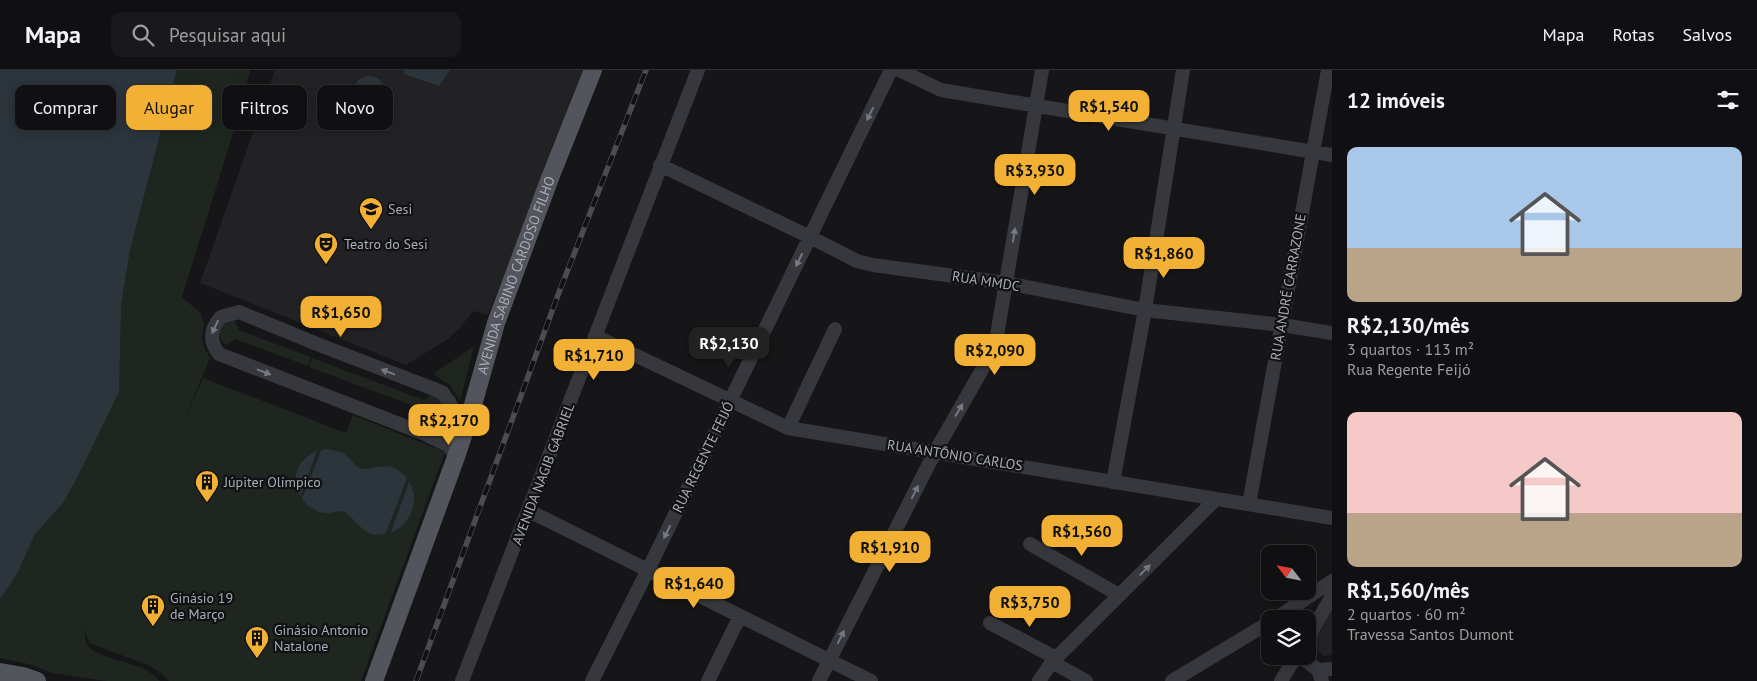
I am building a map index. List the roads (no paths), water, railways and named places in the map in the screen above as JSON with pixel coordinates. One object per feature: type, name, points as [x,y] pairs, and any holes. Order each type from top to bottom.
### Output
[{"type":"main road","name":"AVENIDA SABINO CARDOSO FILHO","points":[[374,681],[469,419],[496,323],[593,70]]},
{"type":"main road","points":[[0,672],[13,673],[37,681]]},
{"type":"street","name":"AVENIDA NAGIB GABRIEL","points":[[463,681],[660,164],[698,70]]},
{"type":"street","name":"RUA REGENTE FEIJÓ","points":[[592,681],[648,570],[891,70]]},
{"type":"street","points":[[899,70],[941,90],[1332,155]]},
{"type":"street","points":[[819,681],[935,452],[995,347],[1042,70]]},
{"type":"street","points":[[1113,482],[1145,310],[1183,70]]},
{"type":"street","name":"RUA ANDRÉ CARRAZONE","points":[[1249,504],[1328,70]]},
{"type":"street","name":"RUA MMDC","points":[[660,164],[857,261],[873,265],[1006,283],[1145,310],[1282,325],[1332,333]]},
{"type":"street","points":[[456,457],[449,446],[426,434],[218,354],[211,339],[212,330],[221,317],[239,312],[443,393],[455,412],[469,419]]},
{"type":"street","points":[[788,428],[835,329]]},
{"type":"street","name":"RUA ANTÔNIO CARLOS","points":[[595,336],[788,428],[1332,518]]},
{"type":"street","points":[[426,434],[439,428],[447,420],[451,410],[448,400]]},
{"type":"street","points":[[426,434],[442,433],[469,419]]},
{"type":"street","points":[[1039,681],[1054,660],[1216,499]]},
{"type":"street","points":[[529,511],[871,681]]},
{"type":"street","points":[[1030,544],[1119,595]]},
{"type":"street","points":[[1290,610],[1332,581]]},
{"type":"street","points":[[1316,623],[1332,596]]},
{"type":"street","points":[[1296,606],[1304,608],[1319,618]]},
{"type":"street","points":[[708,681],[740,616]]},
{"type":"street","points":[[990,623],[1086,681]]},
{"type":"street","points":[[1172,681],[1261,627]]},
{"type":"street","points":[[1281,681],[1291,665]]},
{"type":"street","points":[[1313,665],[1324,673]]},
{"type":"railway","points":[[416,681],[558,295],[646,70]]},
{"type":"place","name":"Sesi","points":[[371,230]]},
{"type":"place","name":"Teatro do Sesi","points":[[326,265]]},
{"type":"place","name":"Júpiter Olímpico","points":[[207,503]]},
{"type":"place","name":"Ginásio 19 de Março","points":[[153,627]]},
{"type":"place","name":"Ginásio Antonio Natalone","points":[[257,659]]}]
